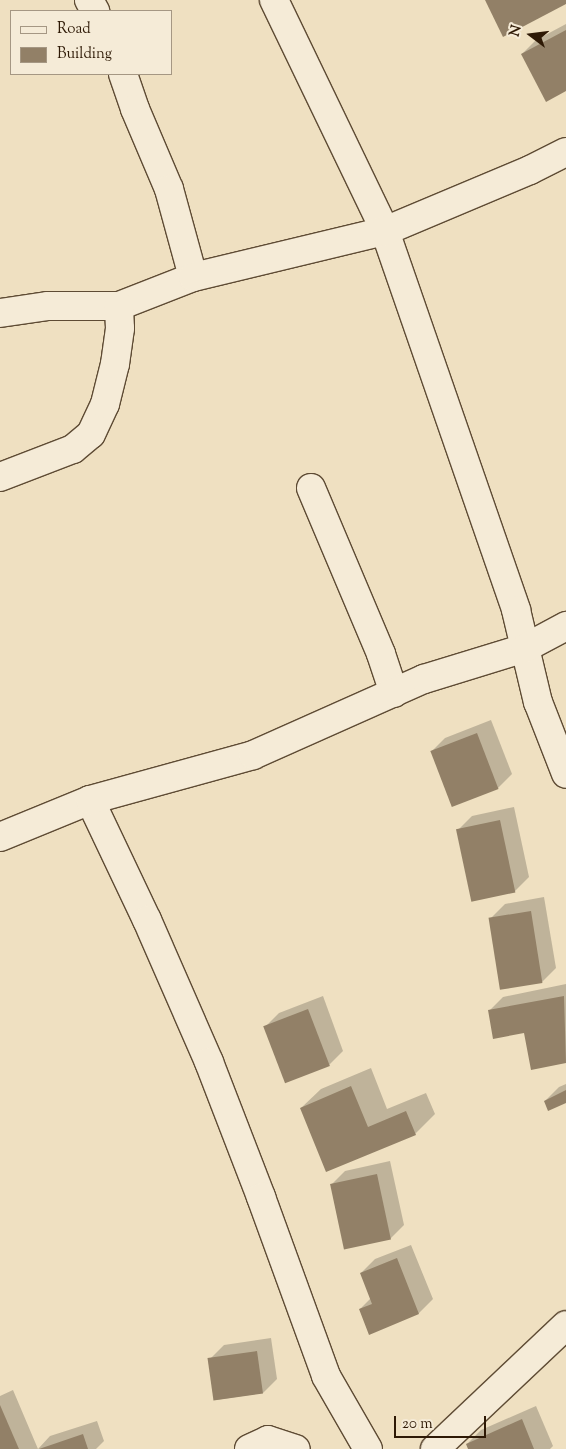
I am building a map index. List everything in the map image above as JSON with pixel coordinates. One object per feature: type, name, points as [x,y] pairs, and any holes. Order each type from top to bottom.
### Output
[{"type":"street","points":[[274,0],[385,230],[516,610],[538,702],[566,774]]},
{"type":"street","points":[[123,75],[135,109],[169,189],[193,277]]},
{"type":"street","points":[[0,313],[48,306],[119,306],[193,277],[385,230],[530,170],[566,152]]},
{"type":"street","points":[[0,477],[73,449],[91,434],[105,404],[115,364],[120,328],[119,306]]},
{"type":"street","points":[[311,488],[381,654],[394,693]]},
{"type":"street","points":[[0,837],[90,800],[252,755],[424,679],[525,648],[566,626]]},
{"type":"street","points":[[90,800],[147,920],[209,1062],[261,1197],[326,1376],[368,1449]]},
{"type":"street","points":[[435,1449],[566,1325]]},
{"type":"street","points":[[249,1449],[268,1440],[296,1449]]},
{"type":"building","points":[[485,0],[566,0],[566,4],[503,37]]},
{"type":"building","points":[[566,30],[566,91],[546,102],[521,54]]},
{"type":"building","points":[[477,733],[499,789],[452,807],[430,751]]},
{"type":"building","points":[[500,820],[515,892],[471,902],[456,829]]},
{"type":"building","points":[[531,911],[542,983],[500,990],[489,918]]},
{"type":"building","points":[[564,996],[566,1063],[531,1070],[524,1033],[493,1039],[488,1010]]},
{"type":"building","points":[[308,1009],[330,1066],[285,1083],[263,1026]]},
{"type":"building","points":[[351,1086],[368,1127],[406,1111],[416,1135],[326,1172],[300,1108]]},
{"type":"building","points":[[566,1090],[566,1103],[548,1111],[544,1101]]},
{"type":"building","points":[[377,1174],[391,1240],[344,1250],[330,1184]]},
{"type":"building","points":[[397,1258],[419,1314],[369,1335],[359,1309],[372,1304],[360,1273]]},
{"type":"building","points":[[257,1351],[263,1394],[213,1401],[207,1358]]},
{"type":"building","points":[[0,1405],[19,1449],[0,1449]]},
{"type":"building","points":[[522,1419],[534,1449],[468,1449],[466,1444]]},
{"type":"building","points":[[83,1434],[88,1449],[39,1449]]}]
